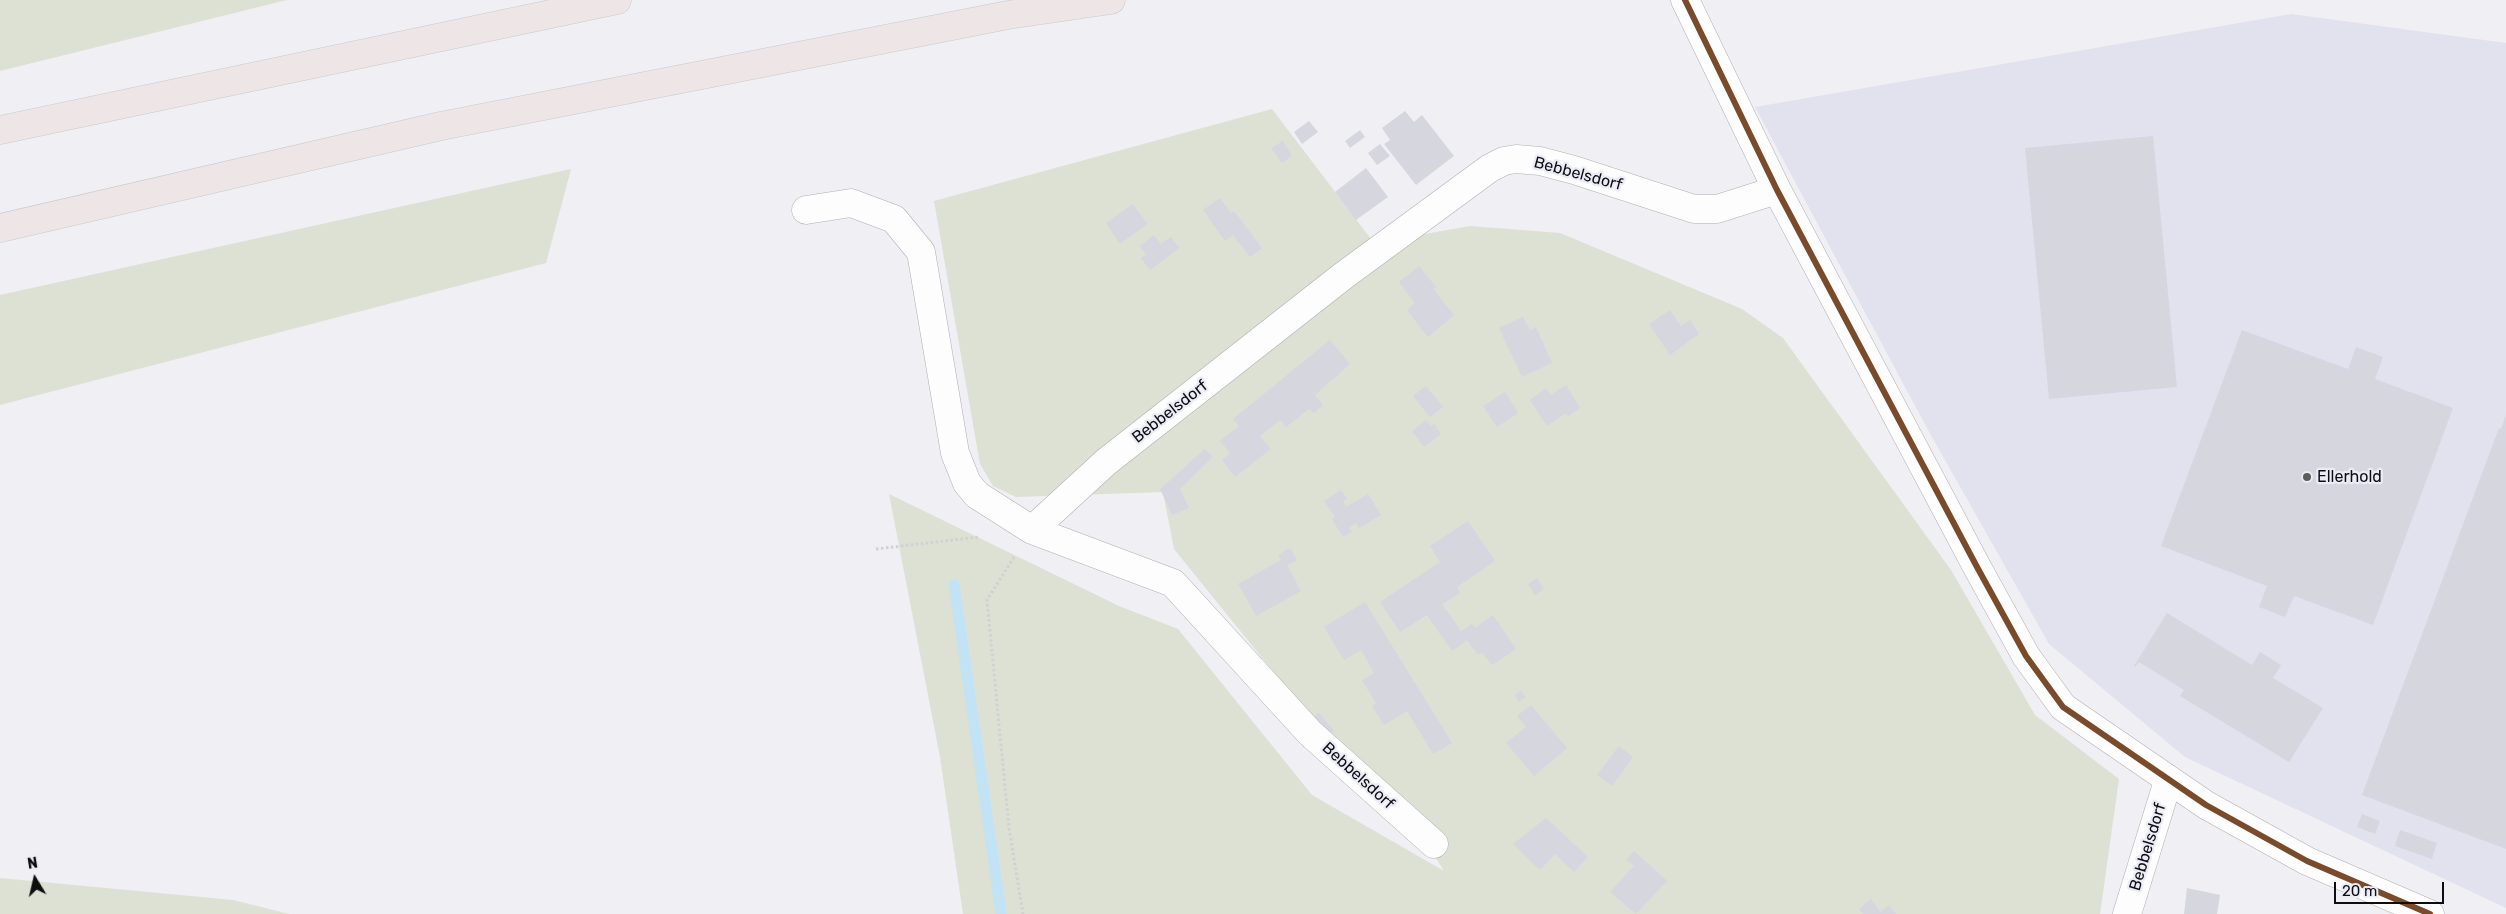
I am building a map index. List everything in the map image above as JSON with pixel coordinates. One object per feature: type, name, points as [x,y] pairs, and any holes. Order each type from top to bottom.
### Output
[{"type":"highway","points":[[0,130],[616,0]]},
{"type":"highway","points":[[0,228],[441,126],[1008,16],[1111,0]]},
{"type":"street","name":"Bebbelsdorf","points":[[1685,0],[1695,25],[1777,190],[2026,656],[2063,707],[2168,781],[2127,914]]},
{"type":"street","name":"Bebbelsdorf","points":[[1434,844],[1310,733],[1173,584],[1032,530],[1106,462],[1343,276],[1490,168],[1504,161],[1516,159],[1540,161],[1574,170],[1694,210],[1717,209],[1777,190]]},
{"type":"street","points":[[806,210],[851,203],[894,219],[921,252],[956,453],[967,483],[977,495],[1032,530]]},
{"type":"street","points":[[2168,781],[2206,805],[2307,862],[2430,914]]},
{"type":"path","points":[[876,549],[1032,530]]},
{"type":"path","points":[[1023,914],[1009,828],[987,600],[1032,530]]},
{"type":"shaded area","points":[[0,0],[287,0],[0,71]]},
{"type":"shaded area","points":[[2291,14],[2506,43],[2506,908],[2185,757],[2049,644],[1928,430],[1755,107]]},
{"type":"shaded area","points":[[1272,109],[1374,243],[1470,226],[1560,233],[1742,309],[1783,338],[1951,570],[2035,715],[2119,779],[2100,914],[963,914],[940,757],[889,494],[1119,606],[1178,629],[1312,795],[1444,871],[1403,804],[1314,722],[1174,549],[1163,492],[1016,497],[993,486],[980,464],[934,201]]},
{"type":"shaded area","points":[[571,169],[546,263],[0,405],[0,295]]},
{"type":"shaded area","points":[[0,878],[233,900],[289,914],[0,914]]},
{"type":"building","points":[[1405,111],[1414,122],[1422,115],[1454,156],[1416,185],[1384,144],[1390,140],[1382,128]]},
{"type":"building","points":[[1309,121],[1318,132],[1302,144],[1294,132]]},
{"type":"building","points":[[1360,130],[1365,137],[1350,148],[1345,141]]},
{"type":"building","points":[[2153,136],[2177,387],[2049,399],[2025,148]]},
{"type":"building","points":[[1283,141],[1292,156],[1282,163],[1271,148]]},
{"type":"building","points":[[1380,144],[1390,156],[1377,165],[1368,153]]},
{"type":"building","points":[[1366,168],[1388,197],[1356,220],[1335,192]]},
{"type":"building","points":[[1220,198],[1231,213],[1234,211],[1262,248],[1250,257],[1233,235],[1225,241],[1203,210]]},
{"type":"building","points":[[1133,204],[1147,224],[1120,244],[1106,223]]},
{"type":"building","points":[[1154,235],[1161,244],[1171,237],[1179,248],[1150,270],[1141,258],[1146,255],[1140,246]]},
{"type":"building","points":[[1419,266],[1436,287],[1433,289],[1454,315],[1428,337],[1407,310],[1415,303],[1399,282]]},
{"type":"building","points":[[1670,310],[1681,326],[1690,320],[1699,334],[1670,355],[1649,324]]},
{"type":"building","points":[[1523,317],[1530,330],[1536,327],[1552,363],[1522,377],[1499,328]]},
{"type":"building","name":"Ellerhold","points":[[2242,330],[2348,369],[2356,347],[2383,357],[2375,379],[2453,408],[2373,625],[2294,596],[2285,617],[2259,607],[2267,586],[2161,546]]},
{"type":"building","points":[[1330,340],[1350,364],[1315,395],[1323,405],[1314,413],[1309,409],[1286,427],[1280,420],[1260,436],[1271,449],[1235,477],[1222,460],[1230,453],[1220,441],[1239,426],[1233,419]]},
{"type":"building","points":[[1566,385],[1580,408],[1568,416],[1566,413],[1547,426],[1530,400],[1546,388],[1551,395]]},
{"type":"building","points":[[1426,386],[1443,407],[1430,417],[1413,396]]},
{"type":"building","points":[[1505,392],[1518,413],[1497,427],[1483,406]]},
{"type":"building","points":[[2506,415],[2506,849],[2362,795],[2499,428],[2501,429]]},
{"type":"building","points":[[1426,420],[1431,426],[1434,424],[1441,434],[1424,447],[1412,431]]},
{"type":"building","points":[[1205,449],[1213,457],[1180,489],[1189,508],[1172,515],[1160,489]]},
{"type":"building","points":[[1341,490],[1347,499],[1343,501],[1346,507],[1368,494],[1381,515],[1359,528],[1356,523],[1349,528],[1352,532],[1343,537],[1332,519],[1335,517],[1324,501]]},
{"type":"building","points":[[1468,521],[1495,561],[1457,587],[1460,593],[1442,604],[1461,631],[1472,624],[1475,628],[1493,615],[1516,649],[1492,665],[1482,652],[1478,655],[1467,640],[1452,651],[1427,615],[1400,632],[1380,602],[1440,562],[1430,546]]},
{"type":"building","points":[[1290,548],[1297,560],[1287,565],[1301,591],[1256,616],[1238,584],[1281,560],[1278,555]]},
{"type":"building","points":[[1537,578],[1544,589],[1535,595],[1528,584]]},
{"type":"building","points":[[1365,602],[1452,743],[1433,754],[1407,711],[1384,725],[1372,706],[1376,703],[1362,680],[1374,673],[1361,650],[1344,660],[1324,627]]},
{"type":"building","points":[[2167,613],[2252,665],[2260,652],[2281,665],[2273,678],[2323,708],[2289,762],[2180,696],[2184,690],[2139,662],[2134,666]]},
{"type":"building","points":[[1521,691],[1526,697],[1519,702],[1515,695]]},
{"type":"building","points":[[1531,705],[1567,748],[1534,776],[1506,743],[1526,727],[1517,716]]},
{"type":"building","points":[[1319,713],[1334,731],[1324,740],[1308,721]]},
{"type":"building","points":[[1619,746],[1633,757],[1612,786],[1597,775]]},
{"type":"building","points":[[2362,814],[2380,821],[2375,834],[2357,827]]},
{"type":"building","points":[[1546,818],[1588,857],[1574,872],[1555,854],[1540,870],[1513,844]]},
{"type":"building","points":[[2400,830],[2437,843],[2432,859],[2395,846]]},
{"type":"building","points":[[1634,851],[1667,881],[1636,914],[1610,892],[1634,866],[1626,860]]},
{"type":"building","points":[[2187,888],[2220,895],[2217,914],[2184,914]]},
{"type":"building","points":[[1871,899],[1880,912],[1889,905],[1896,914],[1863,914],[1859,909]]},
{"type":"waterway","points":[[954,585],[1001,914]]},
{"type":"transit line","points":[[1685,0],[1777,190],[1977,567],[2026,656],[2063,707],[2206,805],[2307,861],[2430,914]]},
{"type":"place","name":"Ellerhold","points":[[2307,477]]}]
